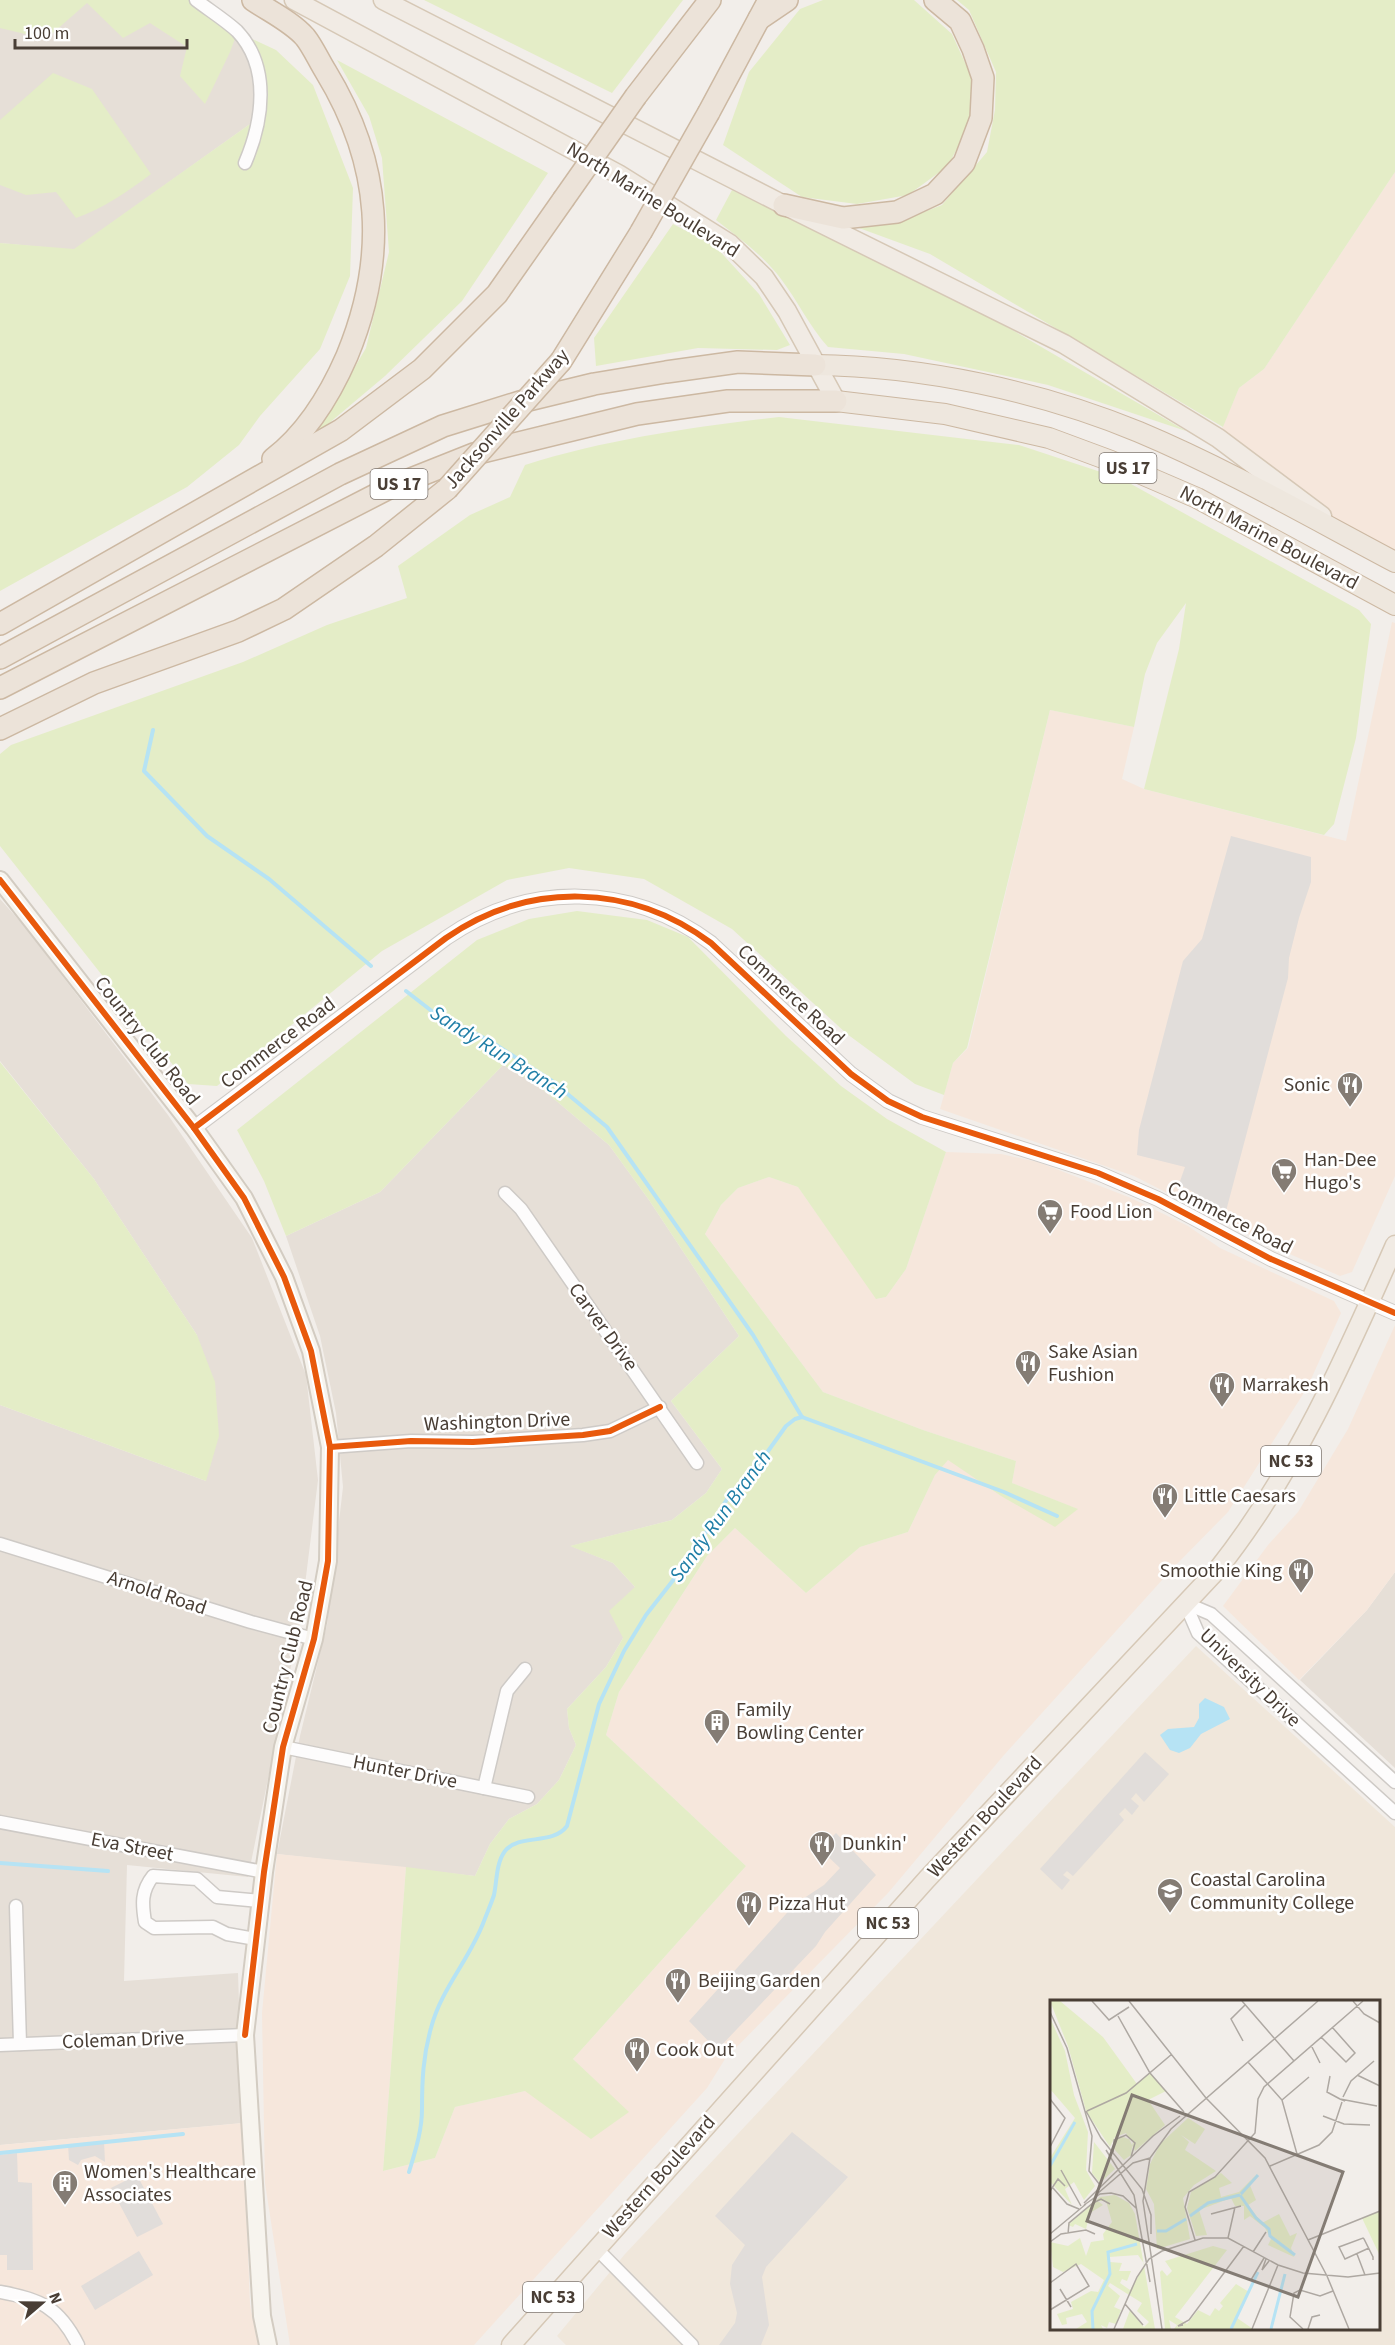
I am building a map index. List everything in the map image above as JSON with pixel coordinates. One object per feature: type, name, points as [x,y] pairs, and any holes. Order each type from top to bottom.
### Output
[{"type":"highway","points":[[217,502],[288,447],[331,392],[360,324],[374,263],[373,200],[358,136],[335,87],[305,37],[253,0]]},
{"type":"highway","points":[[0,624],[341,430],[422,369],[497,294],[636,96],[710,0]]},
{"type":"highway","name":"Jacksonville Parkway","points":[[0,729],[94,682],[238,632],[284,609],[376,546],[447,489],[561,361],[641,232],[769,0]]},
{"type":"highway","points":[[759,19],[787,0]]},
{"type":"highway","points":[[784,205],[843,218],[897,212],[934,194],[964,163],[981,118],[983,78],[960,21],[935,0]]},
{"type":"highway","name":"US 17","points":[[0,658],[340,474],[443,426],[520,402],[594,384],[738,362],[917,372],[1053,402],[1137,432],[1222,470],[1360,544]]},
{"type":"highway","name":"US 17","points":[[0,688],[391,487],[474,454],[637,414],[728,401],[836,401]]},
{"type":"highway","name":"North Marine Boulevard","points":[[836,401],[945,414],[1059,442],[1197,498],[1395,605]]},
{"type":"highway","name":"North Marine Boulevard","points":[[1360,544],[1395,562]]},
{"type":"main road","name":"North Marine Boulevard","points":[[294,0],[618,174],[730,244],[764,277],[787,311],[836,401]]},
{"type":"main road","name":"North Marine Boulevard","points":[[389,1],[784,205],[972,296],[1108,370],[1218,438],[1360,544]]},
{"type":"main road","name":"Country Club Road","points":[[0,880],[194,1128],[244,1198],[284,1277],[311,1351],[330,1447],[328,1561],[314,1639],[283,1747],[260,1901],[245,2035],[262,2316],[268,2345]]},
{"type":"main road","name":"Western Boulevard","points":[[511,2345],[927,1879],[1218,1569],[1255,1522],[1304,1440],[1395,1245]]},
{"type":"street","points":[[196,0],[237,32],[256,61],[260,117],[245,163]]},
{"type":"street","name":"Commerce Road","points":[[194,1128],[446,938],[482,916],[522,902],[548,897],[570,895],[618,900],[666,915],[690,927],[711,943],[851,1074],[888,1101],[922,1117],[1098,1173],[1158,1199],[1271,1259],[1395,1313]]},
{"type":"street","name":"Carver Drive","points":[[505,1193],[521,1209],[593,1317],[660,1407],[697,1463]]},
{"type":"street","name":"Washington Drive","points":[[330,1447],[411,1441],[473,1442],[584,1435],[610,1431],[660,1407]]},
{"type":"street","name":"Arnold Road","points":[[0,1544],[251,1622],[314,1639]]},
{"type":"street","name":"University Drive","points":[[1185,1603],[1211,1614],[1395,1782]]},
{"type":"street","name":"University Drive","points":[[1185,1603],[1198,1633],[1395,1813]]},
{"type":"street","points":[[484,1788],[507,1691],[525,1669]]},
{"type":"street","name":"Hunter Drive","points":[[283,1747],[528,1797]]},
{"type":"street","name":"Eva Street","points":[[0,1822],[264,1872]]},
{"type":"street","points":[[256,1938],[227,1934],[213,1927],[154,1928],[145,1923],[142,1897],[145,1886],[153,1876],[162,1875],[197,1879],[217,1896],[260,1901]]},
{"type":"street","points":[[16,1906],[20,2044]]},
{"type":"street","name":"Coleman Drive","points":[[0,2045],[245,2035]]},
{"type":"street","points":[[596,2248],[692,2345]]},
{"type":"street","points":[[0,2292],[26,2296],[53,2308],[70,2329],[78,2345]]},
{"type":"shaded area","points":[[0,0],[196,0],[237,32],[256,61],[260,117],[74,250],[0,243]]},
{"type":"shaded area","points":[[1395,172],[1395,562],[1218,438],[1239,388],[1264,369]]},
{"type":"shaded area","points":[[1392,622],[1395,623],[1395,1176],[1352,1272],[1340,1276],[1276,1248],[1134,1176],[940,1109],[953,1063],[968,1048],[1050,710],[1134,727],[1122,779],[1144,789],[1346,841]]},
{"type":"shaded area","points":[[1231,836],[1311,857],[1311,882],[1299,918],[1289,958],[1288,978],[1226,1211],[1179,1184],[1185,1167],[1137,1155],[1139,1130],[1183,961],[1202,939]]},
{"type":"shaded area","points":[[0,899],[26,928],[168,1115],[252,1238],[306,1375],[318,1480],[301,1617],[248,1877],[127,1865],[124,1981],[238,1973],[243,2123],[0,2145],[0,1405],[206,1481],[197,1335],[94,1179],[0,1061]]},
{"type":"shaded area","points":[[503,1065],[536,1084],[609,1145],[649,1200],[739,1336],[671,1401],[722,1469],[706,1493],[672,1520],[571,1546],[613,1563],[635,1587],[623,1638],[606,1667],[567,1709],[569,1728],[576,1745],[559,1780],[537,1804],[509,1819],[490,1844],[475,1876],[277,1854],[300,1736],[327,1625],[343,1487],[336,1413],[320,1336],[286,1236],[380,1192]]},
{"type":"shaded area","points":[[946,1152],[1001,1154],[1038,1162],[1131,1198],[1188,1226],[1220,1248],[1334,1301],[1341,1313],[1307,1388],[1228,1512],[1172,1569],[1004,1755],[888,1893],[725,2059],[707,2088],[474,2345],[290,2345],[265,2183],[262,2013],[277,1854],[406,1867],[383,2171],[435,2158],[455,2107],[525,2091],[628,2112],[573,2059],[746,1866],[606,1735],[619,1692],[707,1556],[735,1528],[806,1593],[860,1547],[908,1532],[935,1475],[948,1459],[1001,1496],[1077,1509],[1012,1483],[1016,1461],[923,1430],[823,1392],[705,1234],[721,1205],[738,1188],[769,1177],[798,1187],[877,1299],[886,1297],[906,1269]]},
{"type":"shaded area","points":[[1395,1325],[1395,1572],[1367,1610],[1299,1680],[1223,1606],[1268,1545],[1298,1512],[1348,1429]]},
{"type":"shaded area","points":[[1395,1572],[1395,1768],[1300,1680],[1367,1610]]},
{"type":"shaded area","name":"Coastal Carolina Community College","points":[[1196,1646],[1395,1827],[1395,2345],[566,2345],[557,2336],[625,2254]]},
{"type":"shaded area","points":[[1145,1752],[1169,1774],[1144,1802],[1136,1793],[1131,1799],[1139,1806],[1132,1815],[1125,1808],[1119,1814],[1124,1820],[1073,1876],[1067,1871],[1063,1875],[1070,1880],[1062,1890],[1040,1869]]},
{"type":"shaded area","points":[[836,1833],[876,1875],[825,1932],[816,1946],[717,2050],[689,2021],[795,1904],[824,1885],[840,1868],[820,1849]]},
{"type":"shaded area","points":[[243,2123],[250,2304],[258,2345],[0,2345],[0,2145]]},
{"type":"shaded area","points":[[792,2132],[848,2177],[766,2267],[762,2277],[769,2325],[761,2345],[719,2345],[735,2323],[737,2313],[730,2284],[732,2265],[745,2245],[715,2216]]},
{"type":"shaded area","points":[[104,2141],[105,2162],[95,2156],[81,2160],[78,2165],[69,2160],[68,2145]]},
{"type":"shaded area","points":[[17,2153],[18,2182],[32,2183],[33,2270],[7,2270],[7,2255],[0,2255],[0,2155]]},
{"type":"shaded area","points":[[137,2175],[163,2224],[137,2237],[111,2188]]},
{"type":"shaded area","points":[[139,2251],[153,2275],[95,2310],[81,2286]]},
{"type":"green space","points":[[0,0],[196,0],[237,32],[276,50],[313,85],[353,188],[350,276],[320,349],[260,416],[239,445],[187,487],[0,591],[0,243],[74,249],[260,117],[256,61],[237,33],[205,104],[180,76],[187,47],[150,23],[123,38],[87,3],[46,39],[0,28]]},
{"type":"green space","points":[[424,0],[683,0],[612,93]]},
{"type":"green space","points":[[823,0],[914,0],[952,34],[976,87],[967,129],[948,166],[908,195],[857,204],[802,197],[723,145],[749,72],[800,9]]},
{"type":"green space","points":[[957,0],[1395,0],[1395,172],[1264,369],[1239,388],[1223,427],[930,254],[859,228],[906,219],[942,205],[987,152],[995,110],[996,72],[969,10]]},
{"type":"green space","points":[[337,60],[548,173],[462,301],[385,376],[315,435],[366,348],[389,252],[382,158],[369,116]]},
{"type":"green space","points":[[53,73],[92,89],[151,174],[115,199],[76,218],[56,192],[26,195],[0,185],[0,120]]},
{"type":"green space","points":[[732,190],[942,292],[1186,431],[1048,385],[904,354],[828,347],[774,270],[716,220]]},
{"type":"green space","points":[[673,224],[715,246],[759,294],[790,345],[777,350],[698,348],[596,366],[594,338]]},
{"type":"green space","points":[[779,417],[1019,445],[1122,479],[1359,610],[1371,624],[1356,738],[1334,824],[1324,835],[1144,789],[1179,649],[1186,603],[1157,643],[1145,674],[1134,727],[1050,710],[967,1048],[953,1063],[944,1095],[915,1084],[847,1034],[732,929],[644,879],[569,868],[507,880],[382,951],[217,1086],[188,1084],[0,846],[0,754],[11,745],[243,662],[327,625],[407,598],[398,566],[470,515],[510,497],[525,465],[619,441]]},
{"type":"green space","points":[[577,911],[647,920],[688,937],[786,1036],[841,1086],[887,1119],[946,1152],[906,1269],[886,1297],[876,1299],[798,1187],[769,1177],[738,1188],[721,1205],[705,1234],[823,1392],[923,1430],[1016,1461],[1012,1483],[1078,1509],[1055,1527],[1001,1496],[948,1460],[935,1475],[908,1532],[860,1547],[806,1593],[735,1528],[707,1556],[619,1692],[606,1735],[746,1866],[573,2059],[629,2112],[591,2139],[525,2091],[455,2107],[435,2158],[383,2171],[406,1867],[475,1876],[490,1844],[509,1819],[537,1804],[559,1780],[576,1745],[569,1728],[567,1709],[606,1667],[623,1638],[609,1611],[635,1587],[613,1563],[570,1546],[672,1520],[706,1493],[722,1469],[671,1401],[739,1336],[649,1200],[609,1145],[536,1084],[503,1065],[380,1192],[286,1236],[264,1181],[237,1130],[477,940],[529,919]]},
{"type":"green space","points":[[0,1062],[94,1179],[197,1335],[215,1382],[219,1436],[206,1481],[0,1405]]},
{"type":"water","points":[[1205,1698],[1224,1707],[1230,1719],[1201,1734],[1190,1748],[1179,1753],[1170,1750],[1160,1735],[1168,1729],[1194,1727],[1199,1718],[1199,1704]]},
{"type":"waterway","name":"Sandy Run Branch","points":[[153,730],[144,771],[207,836],[269,879],[371,966]]},
{"type":"waterway","name":"Sandy Run Branch","points":[[406,991],[433,1012],[490,1041],[552,1081],[607,1127],[753,1335],[802,1417]]},
{"type":"waterway","points":[[802,1417],[1004,1492],[1057,1516]]},
{"type":"waterway","name":"Sandy Run Branch","points":[[409,2172],[421,2125],[424,2068],[431,2028],[448,1987],[484,1921],[494,1895],[502,1856],[511,1846],[519,1842],[553,1836],[567,1826],[599,1704],[624,1651],[646,1615],[685,1565],[731,1493],[753,1472],[786,1426],[802,1417]]},
{"type":"waterway","points":[[0,1863],[108,1871]]},
{"type":"waterway","points":[[0,2153],[183,2134]]},
{"type":"cycle path","points":[[0,880],[194,1128],[244,1198],[284,1277],[311,1351],[330,1447],[328,1561],[314,1639],[283,1747],[264,1872],[245,2035]]},
{"type":"cycle path","points":[[194,1128],[446,938],[478,919],[511,906],[545,899],[579,897],[614,900],[647,909],[680,923],[711,943],[851,1074],[888,1101],[922,1117],[1098,1173],[1158,1199],[1271,1259],[1395,1313]]},
{"type":"cycle path","points":[[330,1447],[411,1441],[473,1442],[583,1435],[610,1431],[660,1407]]},
{"type":"place","name":"Sonic","points":[[1350,1108]]},
{"type":"place","name":"Han-Dee Hugo's","points":[[1284,1194]]},
{"type":"place","name":"Food Lion","points":[[1050,1235]]},
{"type":"place","name":"Sake Asian Fushion","points":[[1028,1386]]},
{"type":"place","name":"Marrakesh","points":[[1222,1408]]},
{"type":"place","name":"Little Caesars","points":[[1165,1519]]},
{"type":"place","name":"Smoothie King","points":[[1301,1594]]},
{"type":"place","name":"Family Bowling Center","points":[[717,1745]]},
{"type":"place","name":"Dunkin'","points":[[822,1867]]},
{"type":"place","name":"Coastal Carolina Community College","points":[[1170,1914]]},
{"type":"place","name":"Pizza Hut","points":[[749,1927]]},
{"type":"place","name":"Beijing Garden","points":[[678,2004]]},
{"type":"place","name":"Cook Out","points":[[637,2073]]},
{"type":"place","name":"Women's Healthcare Associates","points":[[65,2206]]}]
